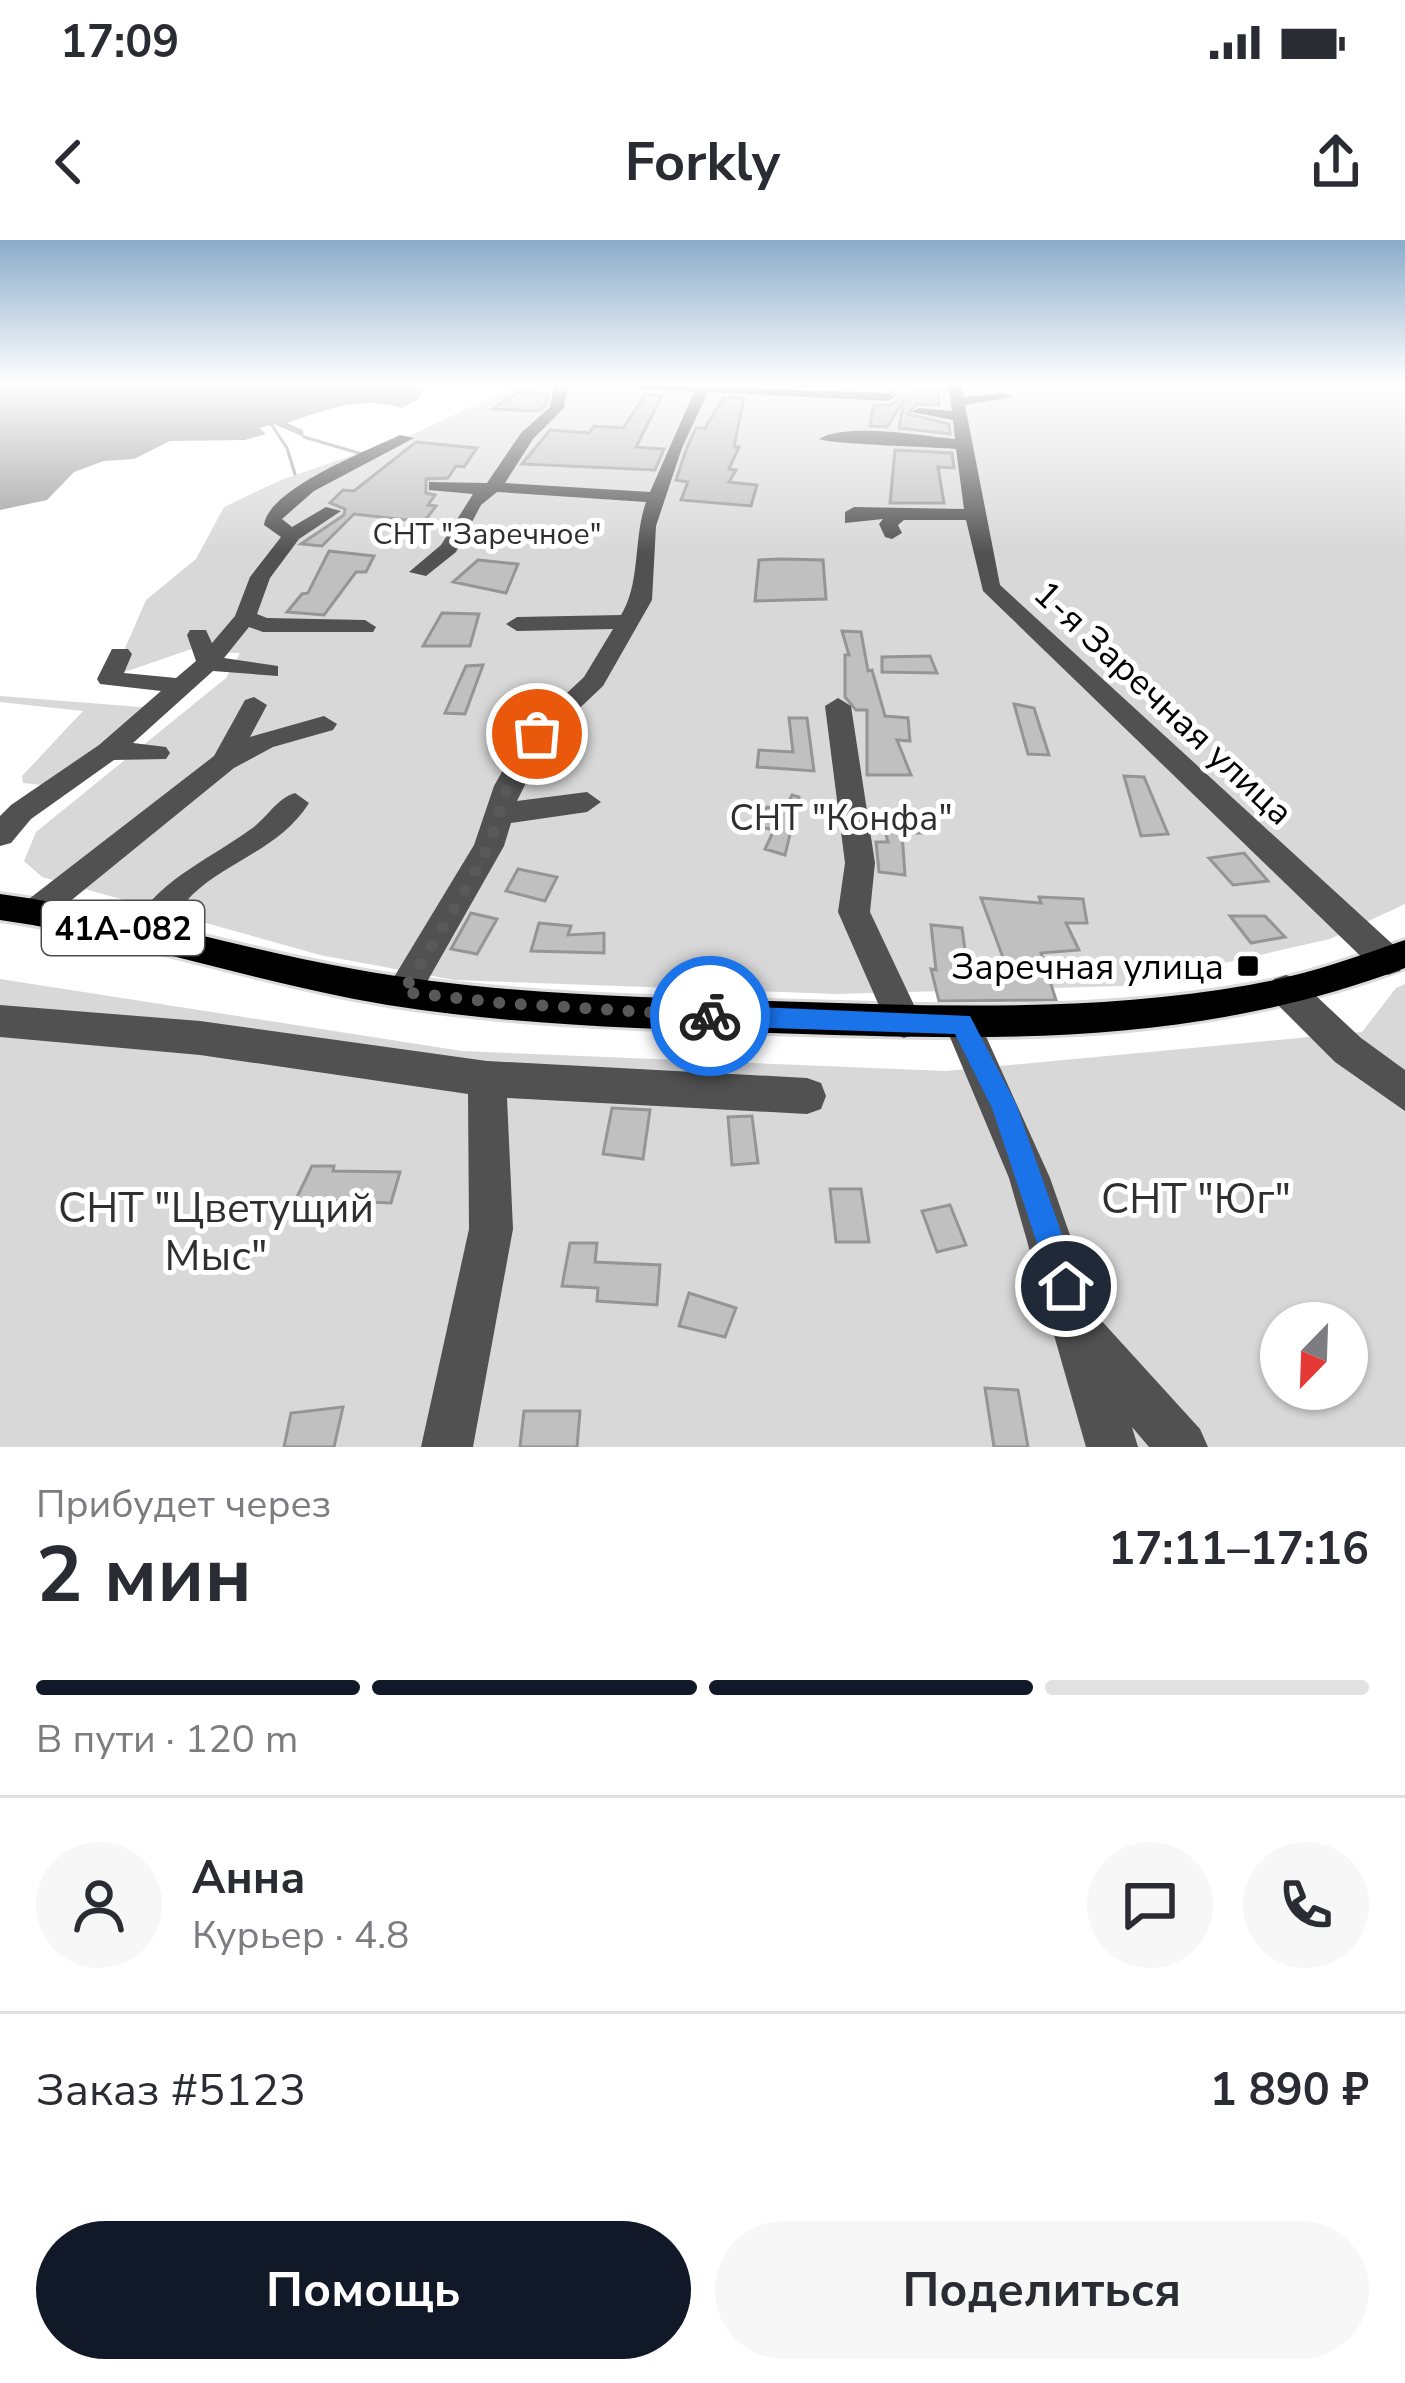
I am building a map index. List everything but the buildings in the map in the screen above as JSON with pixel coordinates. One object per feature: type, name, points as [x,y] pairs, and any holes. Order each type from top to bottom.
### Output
[{"type":"main road","name":"41А-082","points":[[0,908],[36,911],[145,934],[244,962],[403,992],[650,1014],[962,1023],[1150,1015],[1286,989],[1396,958]]},
{"type":"street","points":[[292,535],[273,525],[273,517],[308,487],[361,472],[403,440]]},
{"type":"street","points":[[419,572],[449,548],[474,502],[491,489],[524,440]]},
{"type":"street","points":[[403,992],[464,893],[508,786],[537,734],[594,681],[618,644],[624,622],[641,600],[646,526],[660,499],[678,440]]},
{"type":"street","points":[[919,440],[966,445]]},
{"type":"street","name":"1-я Заречная улица","points":[[965,440],[974,515],[990,587],[1396,958]]},
{"type":"street","points":[[435,486],[660,499]]},
{"type":"street","points":[[0,835],[10,807],[108,752],[170,702],[245,617],[260,577],[292,535],[332,511]]},
{"type":"street","points":[[852,519],[854,512],[974,515]]},
{"type":"street","points":[[892,533],[888,524],[907,514]]},
{"type":"street","points":[[245,617],[263,625],[365,627]]},
{"type":"street","points":[[517,624],[624,622]]},
{"type":"street","points":[[198,635],[208,663]]},
{"type":"street","points":[[120,654],[109,679],[182,686]]},
{"type":"street","points":[[208,663],[270,671]]},
{"type":"street","points":[[224,762],[254,706]]},
{"type":"street","points":[[838,706],[860,863],[854,912],[904,1022]]},
{"type":"street","points":[[36,911],[224,762],[264,741],[324,724]]},
{"type":"street","points":[[108,752],[158,753]]},
{"type":"street","points":[[500,814],[587,802]]},
{"type":"street","points":[[145,934],[182,886],[264,835],[295,803]]},
{"type":"street","points":[[1286,989],[1348,1050],[1405,1093]]},
{"type":"street","points":[[962,1023],[1004,1104],[1079,1328],[1112,1447]]},
{"type":"street","points":[[4,1026],[200,1037],[487,1079],[807,1096]]},
{"type":"street","points":[[447,1447],[490,1229],[487,1079]]},
{"type":"street","points":[[1079,1328],[1182,1447]]},
{"type":"green space","points":[[396,440],[1405,440],[1405,904],[1330,939],[1123,986],[836,994],[454,980],[320,955],[42,877],[24,861],[36,832],[226,678],[240,653],[214,652],[215,641],[113,676],[146,600],[196,559],[224,507],[281,480]]},
{"type":"green space","points":[[0,696],[153,708],[42,785],[23,783],[22,776],[83,711],[0,702]]},
{"type":"green space","name":"СНТ \"Цветущий Мыс\"","points":[[0,979],[462,1051],[946,1071],[1362,1032],[1396,988],[1405,984],[1405,1447],[0,1447]]},
{"type":"shaded area","points":[[0,440],[221,440],[170,441],[134,459],[104,461],[74,472],[47,500],[0,510]]},
{"type":"waterway","points":[[282,440],[295,474]]},
{"type":"waterway","points":[[315,440],[362,454]]},
{"type":"way so far","points":[[537,734],[508,786],[489,846],[403,992],[710,1016]]},
{"type":"place","name":"Заречная улица","points":[[1248,966]]},
{"type":"route","points":[[710,1016],[962,1023],[1004,1104],[1066,1286]]},
{"type":"park label","name":"СНТ \"Заречное\"","points":[[487,534]]},
{"type":"park label","name":"СНТ \"Конфа\"","points":[[841,817]]},
{"type":"park label","name":"СНТ \"Юг\"","points":[[1196,1198]]}]
